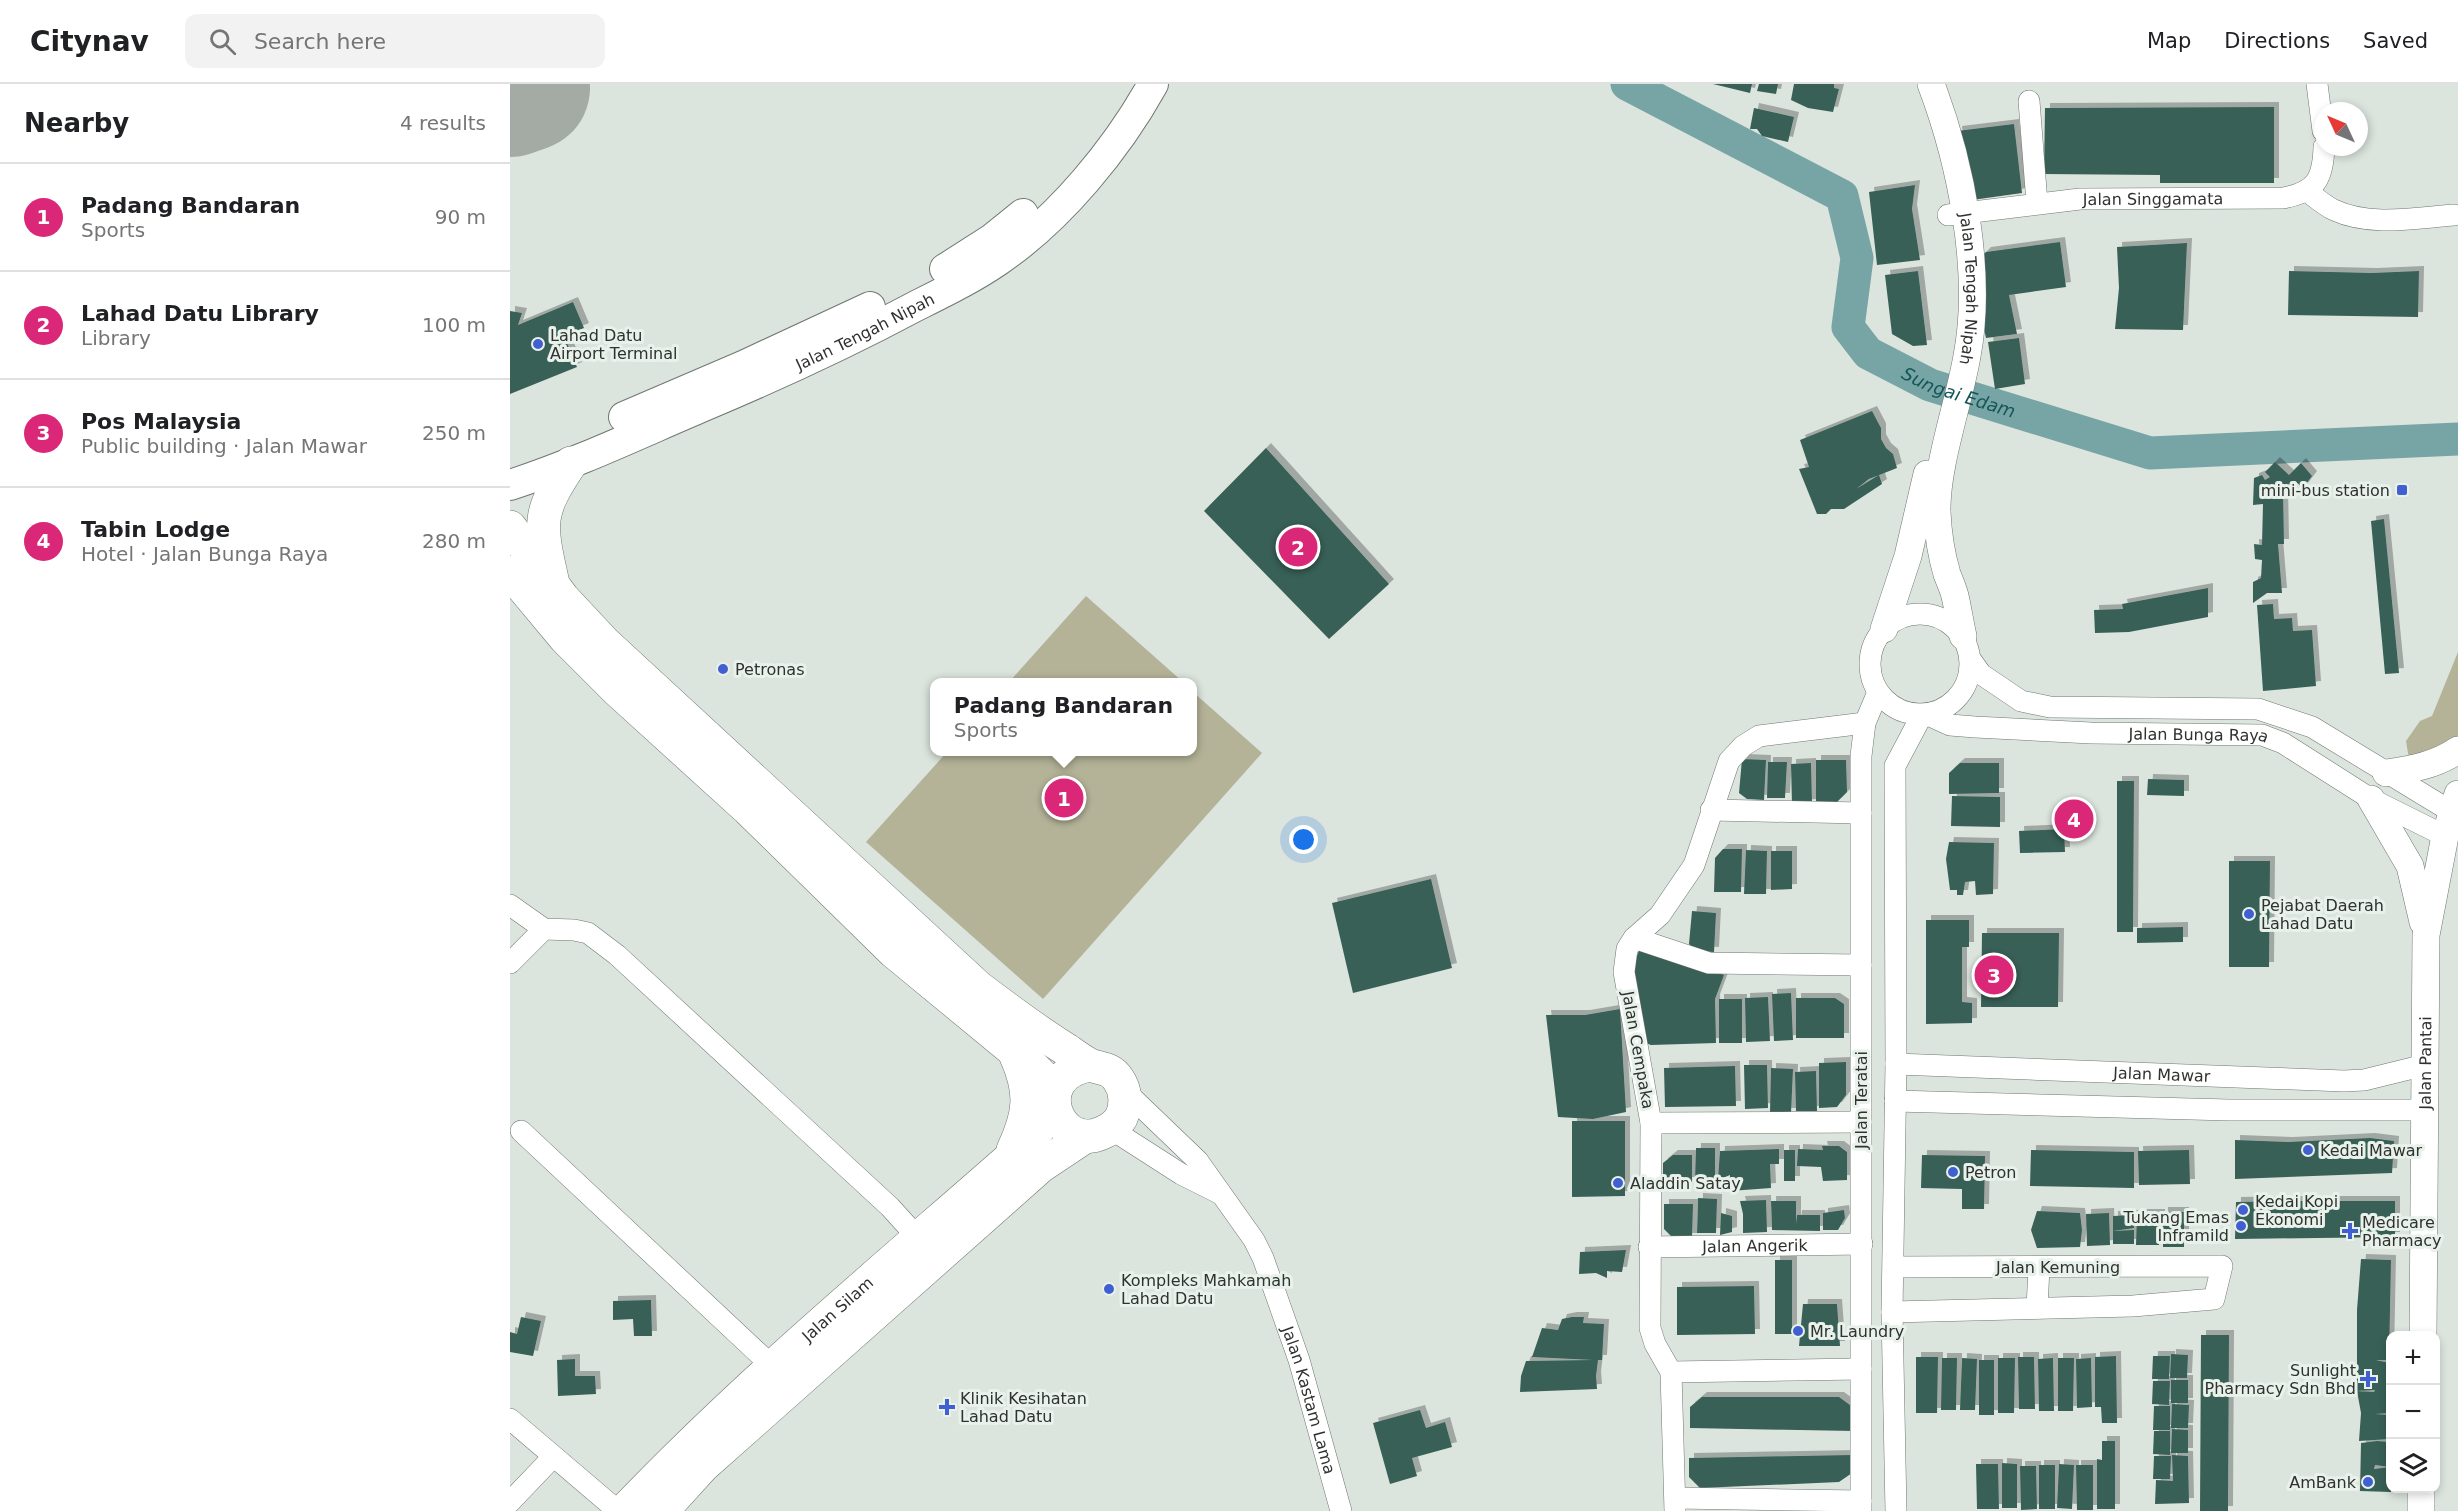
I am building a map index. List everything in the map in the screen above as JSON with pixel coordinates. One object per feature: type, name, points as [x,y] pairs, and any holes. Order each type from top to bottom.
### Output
[{"type":"highway","points":[[554,587],[544,543],[545,508],[552,490],[571,463]]},
{"type":"highway","points":[[510,527],[554,587],[605,643],[978,987],[1041,1034],[1090,1065]]},
{"type":"highway","points":[[510,572],[551,621],[612,685],[748,809],[894,952],[1012,1048],[1042,1076],[1059,1120],[1066,1128],[1075,1134],[1099,1132],[1120,1118],[1125,1104],[1124,1090],[1116,1077],[1105,1068],[1090,1065],[1076,1067],[1064,1075],[1056,1087],[1054,1105]]},
{"type":"highway","points":[[510,591],[551,621]]},
{"type":"highway","points":[[1004,1164],[1014,1149],[1028,1111],[1027,1086],[1012,1048]]},
{"type":"highway","name":"Jalan Silam","points":[[624,1511],[684,1448],[772,1366],[1004,1164],[1024,1145],[1054,1105]]},
{"type":"highway","name":"Jalan Silam","points":[[662,1511],[711,1459],[1032,1174],[1099,1132]]},
{"type":"main road","name":"Jalan Tengah Nipah","points":[[510,462],[552,448],[743,366],[864,311],[943,271],[1022,216],[1066,174],[1107,124],[1133,84]]},
{"type":"main road","name":"Jalan Tengah Nipah","points":[[510,484],[571,463],[758,383],[841,344],[999,261],[1035,232],[1078,189],[1115,142],[1153,84]]},
{"type":"street","name":"Jalan Tengah Nipah","points":[[1918,84],[1940,152],[1956,214]]},
{"type":"street","name":"Jalan Tengah Nipah","points":[[1884,628],[1943,437],[1960,357],[1957,339],[1953,150],[1931,84]]},
{"type":"street","points":[[2318,84],[2320,102]]},
{"type":"street","points":[[2029,101],[2037,203]]},
{"type":"street","points":[[2324,156],[2319,180],[2307,191],[2332,210],[2370,220],[2454,214]]},
{"type":"street","name":"Jalan Singgamata","points":[[1956,214],[2080,199],[2283,198],[2307,191]]},
{"type":"street","name":"Jalan Tengah Nipah","points":[[1943,437],[1937,510],[1940,541],[1947,574],[1955,593],[1967,648]]},
{"type":"street","points":[[1930,614],[1952,624],[1967,648],[1969,678],[1958,697],[1940,710],[1925,715],[1904,712],[1889,704],[1878,692],[1870,671],[1872,648],[1884,628],[1905,616],[1930,614]]},
{"type":"street","name":"Jalan Bunga Raya","points":[[1967,648],[1981,674],[2021,701],[2050,707],[2258,710],[2312,728],[2386,773],[2454,819]]},
{"type":"street","name":"Jalan Teratai","points":[[1861,1506],[1861,756],[1865,723],[1878,692]]},
{"type":"street","name":"Jalan Bunga Raya","points":[[1925,715],[1950,725],[1975,728],[2101,734],[2262,735],[2283,743],[2371,799],[2454,819]]},
{"type":"street","name":"Jalan Teratai","points":[[1896,1511],[1892,1312],[1896,1064],[1895,766],[1925,715]]},
{"type":"street","points":[[1634,938],[1660,915],[1694,865],[1711,810],[1730,761],[1743,746],[1759,736],[1865,723]]},
{"type":"street","points":[[2386,773],[2415,769],[2442,760],[2458,750]]},
{"type":"street","points":[[2371,799],[2410,866],[2426,935]]},
{"type":"street","points":[[1711,810],[1861,813]]},
{"type":"street","name":"Jalan Pantai","points":[[2422,1331],[2426,935],[2454,819]]},
{"type":"street","points":[[510,905],[544,929],[588,933],[617,955],[890,1207],[919,1239]]},
{"type":"street","points":[[510,963],[544,929]]},
{"type":"street","points":[[1634,938],[1709,963],[1861,965]]},
{"type":"street","name":"Jalan Cempaka","points":[[1634,938],[1627,949],[1624,972],[1651,1123],[1650,1328],[1655,1344],[1671,1372],[1675,1504]]},
{"type":"street","name":"Jalan Mawar","points":[[1896,1064],[2344,1081],[2364,1080],[2425,1065]]},
{"type":"street","points":[[1945,1066],[1934,1073],[1928,1084],[1938,1099],[1949,1102]]},
{"type":"street","name":"Jalan Kastam Lama","points":[[1124,1090],[1186,1147],[1254,1240],[1263,1258],[1299,1360],[1341,1511]]},
{"type":"street","name":"Jalan Mawar","points":[[1895,1101],[2229,1110],[2424,1110]]},
{"type":"street","points":[[1651,1123],[1861,1122]]},
{"type":"street","points":[[521,1131],[772,1366]]},
{"type":"street","points":[[1099,1132],[1222,1195]]},
{"type":"street","name":"Jalan Angerik","points":[[1649,1247],[1862,1244]]},
{"type":"street","name":"Jalan Kemuning","points":[[1894,1267],[2222,1266],[2214,1299],[2133,1306],[2037,1308]]},
{"type":"street","points":[[1892,1312],[2037,1308],[2039,1268]]},
{"type":"street","points":[[1671,1372],[1861,1369]]},
{"type":"street","points":[[510,1419],[618,1511]]},
{"type":"street","points":[[510,1502],[553,1457]]},
{"type":"street","points":[[2421,1493],[2421,1511]]},
{"type":"street","points":[[1675,1504],[1861,1506]]},
{"type":"green space","points":[[1086,596],[1178,678],[1013,678]]},
{"type":"green space","points":[[2458,652],[2458,743],[2410,765],[2406,741],[2420,721],[2432,716]]},
{"type":"green space","points":[[1197,696],[1262,753],[1043,999],[866,842],[943,756],[1197,756]]},
{"type":"building","points":[[1713,84],[1752,84],[1750,93]]},
{"type":"building","points":[[1759,84],[1778,84],[1776,94],[1757,91]]},
{"type":"building","points":[[1794,84],[1834,84],[1834,88],[1839,89],[1833,112],[1808,108],[1791,100]]},
{"type":"building","points":[[2274,107],[2274,183],[2160,183],[2160,175],[2044,174],[2045,108]]},
{"type":"building","points":[[1754,108],[1794,117],[1788,142],[1762,136],[1757,129],[1750,129]]},
{"type":"building","points":[[2014,124],[2022,193],[1965,201],[1957,131]]},
{"type":"building","points":[[1915,185],[1912,209],[1920,260],[1877,265],[1869,192]]},
{"type":"building","points":[[2060,242],[2066,287],[2009,295],[2017,334],[1986,338],[1978,300],[1975,263],[1986,252]]},
{"type":"building","points":[[2187,243],[2183,330],[2115,329],[2119,288],[2117,247]]},
{"type":"building","points":[[1918,271],[1927,345],[1913,346],[1892,334],[1885,275]]},
{"type":"building","points":[[2289,271],[2372,273],[2419,271],[2418,317],[2288,315]]},
{"type":"building","name":"Lahad Datu Airport Terminal","points":[[573,302],[584,328],[564,336],[577,367],[510,394],[510,311],[522,313],[518,325]]},
{"type":"building","points":[[2019,338],[2025,384],[1995,389],[1988,342]]},
{"type":"building","points":[[1872,411],[1881,428],[1881,439],[1893,454],[1897,468],[1879,475],[1882,484],[1844,509],[1831,509],[1826,514],[1817,514],[1799,469],[1809,467],[1800,440]],"holes":[[[1879,475],[1856,489],[1869,479]]]},
{"type":"building","points":[[1266,448],[1389,584],[1329,639],[1204,511]]},
{"type":"building","points":[[2275,462],[2289,475],[2301,463],[2312,476],[2303,488],[2295,481],[2283,491],[2284,544],[2278,544],[2282,593],[2267,593],[2253,603],[2253,582],[2261,578],[2262,560],[2255,559],[2254,544],[2262,545],[2263,504],[2253,505],[2254,478],[2262,475],[2265,480],[2270,477],[2265,472]]},
{"type":"building","points":[[2384,519],[2399,673],[2385,674],[2371,521]]},
{"type":"building","points":[[2208,588],[2208,617],[2129,632],[2095,633],[2094,610],[2123,609],[2122,604]]},
{"type":"building","points":[[2273,604],[2274,619],[2292,618],[2293,631],[2312,630],[2316,686],[2263,691],[2257,605]]},
{"type":"building","points":[[1742,759],[1766,760],[1764,800],[1747,799],[1739,793]]},
{"type":"building","points":[[1816,760],[1846,760],[1847,792],[1836,803],[1816,803]]},
{"type":"building","points":[[1768,762],[1787,762],[1785,798],[1767,798]]},
{"type":"building","points":[[1811,763],[1812,804],[1792,805],[1791,764]]},
{"type":"building","points":[[1960,763],[1999,763],[1999,793],[1949,794],[1949,773]]},
{"type":"building","points":[[2148,779],[2184,780],[2184,796],[2147,795]]},
{"type":"building","points":[[2117,781],[2134,781],[2133,932],[2117,932]]},
{"type":"building","points":[[1952,796],[2000,797],[2000,827],[1951,826]]},
{"type":"building","points":[[2064,829],[2065,852],[2020,853],[2019,831]]},
{"type":"building","points":[[1949,842],[1994,843],[1993,894],[1976,895],[1975,881],[1965,882],[1963,895],[1957,895],[1957,890],[1950,890],[1946,859]]},
{"type":"building","points":[[1723,849],[1742,849],[1741,892],[1714,892],[1715,858]]},
{"type":"building","points":[[1746,850],[1767,851],[1766,894],[1744,894]]},
{"type":"building","points":[[1771,851],[1792,851],[1792,889],[1771,890]]},
{"type":"building","name":"Pejabat Daerah Lahad Datu","points":[[2229,861],[2270,861],[2269,967],[2229,967]]},
{"type":"building","points":[[1431,879],[1452,968],[1353,993],[1332,903]]},
{"type":"building","points":[[1692,911],[1716,913],[1714,952],[1696,951],[1689,944]]},
{"type":"building","points":[[1926,920],[1969,920],[1969,947],[1962,947],[1962,1002],[1972,1003],[1972,1023],[1926,1024]]},
{"type":"building","points":[[2183,927],[2183,942],[2137,943],[2137,928]]},
{"type":"building","points":[[1982,933],[2059,933],[2058,1007],[1981,1007]]},
{"type":"building","points":[[1642,943],[1724,975],[1715,999],[1716,1043],[1651,1045],[1640,1041],[1633,966]]},
{"type":"building","points":[[1791,993],[1793,1040],[1774,1041],[1772,994]]},
{"type":"building","points":[[1768,997],[1770,1041],[1746,1042],[1745,998]]},
{"type":"building","points":[[1796,998],[1835,998],[1844,1004],[1844,1038],[1796,1038]]},
{"type":"building","points":[[1719,999],[1742,999],[1742,1043],[1719,1043]]},
{"type":"building","points":[[1620,1009],[1626,1112],[1593,1119],[1558,1117],[1546,1015],[1585,1015]]},
{"type":"building","points":[[1846,1062],[1846,1095],[1837,1107],[1819,1108],[1819,1063]]},
{"type":"building","points":[[1744,1065],[1767,1065],[1768,1108],[1745,1109]]},
{"type":"building","points":[[1735,1066],[1736,1106],[1665,1107],[1664,1068]]},
{"type":"building","points":[[1771,1068],[1793,1069],[1791,1113],[1770,1113]]},
{"type":"building","points":[[1816,1071],[1817,1111],[1796,1111],[1795,1072]]},
{"type":"building","points":[[1572,1121],[1625,1121],[1625,1196],[1572,1197]]},
{"type":"building","points":[[2370,1138],[2394,1141],[2392,1173],[2235,1179],[2235,1140],[2288,1142]]},
{"type":"building","points":[[1822,1146],[1839,1146],[1847,1152],[1847,1180],[1823,1181],[1821,1167],[1797,1166],[1798,1149],[1823,1150]]},
{"type":"building","points":[[1696,1148],[1715,1148],[1715,1182],[1695,1182]]},
{"type":"building","points":[[1779,1149],[1779,1164],[1770,1164],[1771,1188],[1730,1191],[1730,1175],[1718,1180],[1720,1151]]},
{"type":"building","points":[[1784,1150],[1795,1150],[1795,1181],[1784,1181]]},
{"type":"building","points":[[2031,1150],[2134,1152],[2134,1188],[2030,1186]]},
{"type":"building","points":[[2189,1150],[2190,1184],[2139,1185],[2138,1151]]},
{"type":"building","points":[[1673,1155],[1692,1155],[1692,1182],[1663,1182],[1663,1163]]},
{"type":"building","name":"Petron","points":[[1922,1155],[1985,1156],[1984,1209],[1962,1209],[1962,1189],[1921,1188]]},
{"type":"building","points":[[1698,1198],[1717,1199],[1716,1233],[1697,1233]]},
{"type":"building","points":[[1766,1200],[1767,1232],[1743,1233],[1740,1201]]},
{"type":"building","points":[[1771,1201],[1796,1201],[1796,1224],[1797,1215],[1820,1215],[1820,1231],[1772,1230]]},
{"type":"building","points":[[2395,1201],[2395,1237],[2235,1239],[2236,1202]]},
{"type":"building","points":[[1664,1204],[1693,1204],[1692,1238],[1673,1238],[1664,1229]]},
{"type":"building","points":[[1844,1210],[1845,1218],[1838,1230],[1823,1230],[1823,1213]]},
{"type":"building","points":[[2037,1211],[2080,1213],[2082,1230],[2080,1247],[2037,1248],[2031,1230]]},
{"type":"building","points":[[2163,1212],[2184,1212],[2184,1247],[2163,1247]]},
{"type":"building","points":[[1721,1213],[1732,1216],[1732,1232],[1720,1235]]},
{"type":"building","points":[[2109,1213],[2110,1245],[2087,1246],[2086,1214]]},
{"type":"building","points":[[2137,1214],[2160,1214],[2159,1245],[2136,1245]]},
{"type":"building","points":[[2133,1215],[2134,1228],[2113,1231],[2113,1216]]},
{"type":"building","points":[[2134,1230],[2134,1244],[2113,1244],[2113,1231]]},
{"type":"building","points":[[1626,1250],[1622,1272],[1607,1271],[1607,1278],[1596,1273],[1579,1274],[1580,1252]]},
{"type":"building","points":[[2361,1259],[2391,1260],[2390,1331],[2386,1331],[2386,1360],[2376,1360],[2386,1362],[2386,1413],[2375,1414],[2386,1415],[2386,1439],[2359,1441],[2361,1413],[2357,1391],[2357,1310]]},
{"type":"building","points":[[1775,1260],[1792,1260],[1792,1334],[1775,1334]]},
{"type":"building","points":[[1754,1286],[1755,1334],[1677,1335],[1677,1287]]},
{"type":"building","points":[[651,1300],[652,1336],[634,1336],[633,1319],[613,1320],[613,1301]]},
{"type":"building","points":[[1803,1304],[1837,1304],[1840,1346],[1799,1346]]},
{"type":"building","points":[[521,1317],[541,1321],[533,1356],[510,1352],[510,1332],[517,1334]]},
{"type":"building","points":[[1584,1317],[1583,1323],[1604,1324],[1602,1360],[1598,1360],[1596,1376],[1597,1389],[1520,1392],[1521,1376],[1526,1361],[1593,1360],[1532,1357],[1542,1328],[1558,1330],[1562,1319]]},
{"type":"building","points":[[2201,1335],[2229,1335],[2228,1511],[2200,1511]]},
{"type":"building","points":[[2171,1354],[2188,1355],[2187,1378],[2170,1378]]},
{"type":"building","points":[[2116,1356],[2117,1423],[2102,1423],[2101,1407],[2095,1407],[2095,1357]]},
{"type":"building","points":[[2153,1356],[2170,1356],[2169,1379],[2152,1379]]},
{"type":"building","points":[[1916,1357],[1938,1357],[1937,1413],[1916,1413]]},
{"type":"building","points":[[2018,1357],[2034,1357],[2035,1409],[2019,1409]]},
{"type":"building","points":[[1942,1358],[1957,1358],[1956,1410],[1941,1410]]},
{"type":"building","points":[[1962,1358],[1977,1359],[1975,1410],[1960,1410]]},
{"type":"building","points":[[1998,1358],[2015,1358],[2014,1413],[1998,1413]]},
{"type":"building","points":[[2053,1358],[2054,1411],[2039,1411],[2038,1359]]},
{"type":"building","points":[[2058,1358],[2074,1358],[2073,1411],[2058,1411]]},
{"type":"building","points":[[2091,1358],[2092,1407],[2077,1408],[2076,1359]]},
{"type":"building","points":[[575,1359],[575,1376],[595,1376],[596,1394],[558,1396],[557,1360]]},
{"type":"building","points":[[1979,1360],[1994,1360],[1994,1415],[1979,1415]]},
{"type":"building","points":[[2171,1380],[2188,1380],[2188,1403],[2171,1403]]},
{"type":"building","points":[[2153,1381],[2170,1381],[2169,1405],[2152,1404]]},
{"type":"building","points":[[1702,1397],[1839,1397],[1854,1408],[1854,1431],[1690,1428],[1690,1407]]},
{"type":"building","points":[[2172,1404],[2189,1405],[2188,1428],[2171,1428]]},
{"type":"building","points":[[2154,1406],[2170,1406],[2170,1430],[2153,1430]]},
{"type":"building","points":[[1420,1410],[1426,1428],[1445,1422],[1452,1447],[1412,1458],[1417,1476],[1390,1484],[1373,1423]]},
{"type":"building","points":[[2172,1429],[2188,1430],[2188,1453],[2171,1453]]},
{"type":"building","points":[[2154,1431],[2170,1431],[2170,1455],[2153,1454]]},
{"type":"building","points":[[2102,1441],[2115,1441],[2115,1509],[2097,1509],[2097,1459],[2102,1460]]},
{"type":"building","points":[[2386,1442],[2386,1466],[2375,1465],[2374,1469],[2386,1468],[2386,1492],[2360,1491],[2361,1443]]},
{"type":"building","points":[[1852,1455],[1852,1473],[1839,1482],[1700,1488],[1689,1477],[1689,1458]]},
{"type":"building","points":[[2172,1455],[2188,1456],[2189,1503],[2155,1504],[2156,1480],[2173,1481]]},
{"type":"building","points":[[2154,1456],[2171,1456],[2170,1479],[2153,1479]]},
{"type":"building","points":[[2002,1463],[2017,1464],[2017,1508],[2002,1508]]},
{"type":"building","points":[[1976,1464],[1998,1464],[1999,1509],[1977,1509]]},
{"type":"building","points":[[2059,1464],[2074,1465],[2072,1509],[2057,1508]]},
{"type":"building","points":[[2039,1465],[2055,1465],[2055,1509],[2039,1509]]},
{"type":"building","points":[[2076,1465],[2093,1465],[2093,1510],[2077,1510]]},
{"type":"building","points":[[2020,1466],[2036,1466],[2037,1509],[2021,1510]]},
{"type":"waterway","name":"Sungai Edam","points":[[1627,84],[1842,196],[1857,258],[1848,327],[1868,353],[1930,385],[2150,453],[2458,439]]},
{"type":"runway","points":[[510,94],[527,88]]},
{"type":"place","name":"Lahad Datu Airport Terminal","points":[[538,344]]},
{"type":"place","name":"mini-bus station","points":[[2402,490]]},
{"type":"place","name":"Lahad Datu Library","points":[[1298,547]]},
{"type":"place","name":"Petronas","points":[[723,669]]},
{"type":"place","name":"Padang Bandaran","points":[[1064,798]]},
{"type":"place","name":"Tabin Lodge","points":[[2074,819]]},
{"type":"place","name":"Pejabat Daerah Lahad Datu","points":[[2249,914]]},
{"type":"place","name":"Pos Malaysia","points":[[1994,975]]},
{"type":"place","name":"Kedai Mawar","points":[[2308,1150]]},
{"type":"place","name":"Petron","points":[[1953,1172]]},
{"type":"place","name":"Aladdin Satay","points":[[1618,1183]]},
{"type":"place","name":"Kedai Kopi Ekonomi","points":[[2243,1210]]},
{"type":"place","name":"Tukang Emas Inframild","points":[[2241,1226]]},
{"type":"place","name":"Medicare Pharmacy","points":[[2350,1231]]},
{"type":"place","name":"Kompleks Mahkamah Lahad Datu","points":[[1109,1289]]},
{"type":"place","name":"Mr. Laundry","points":[[1798,1331]]},
{"type":"place","name":"Sunlight Pharmacy Sdn Bhd","points":[[2368,1379]]},
{"type":"place","name":"Klinik Kesihatan Lahad Datu","points":[[947,1407]]},
{"type":"place","name":"AmBank","points":[[2368,1482]]}]
